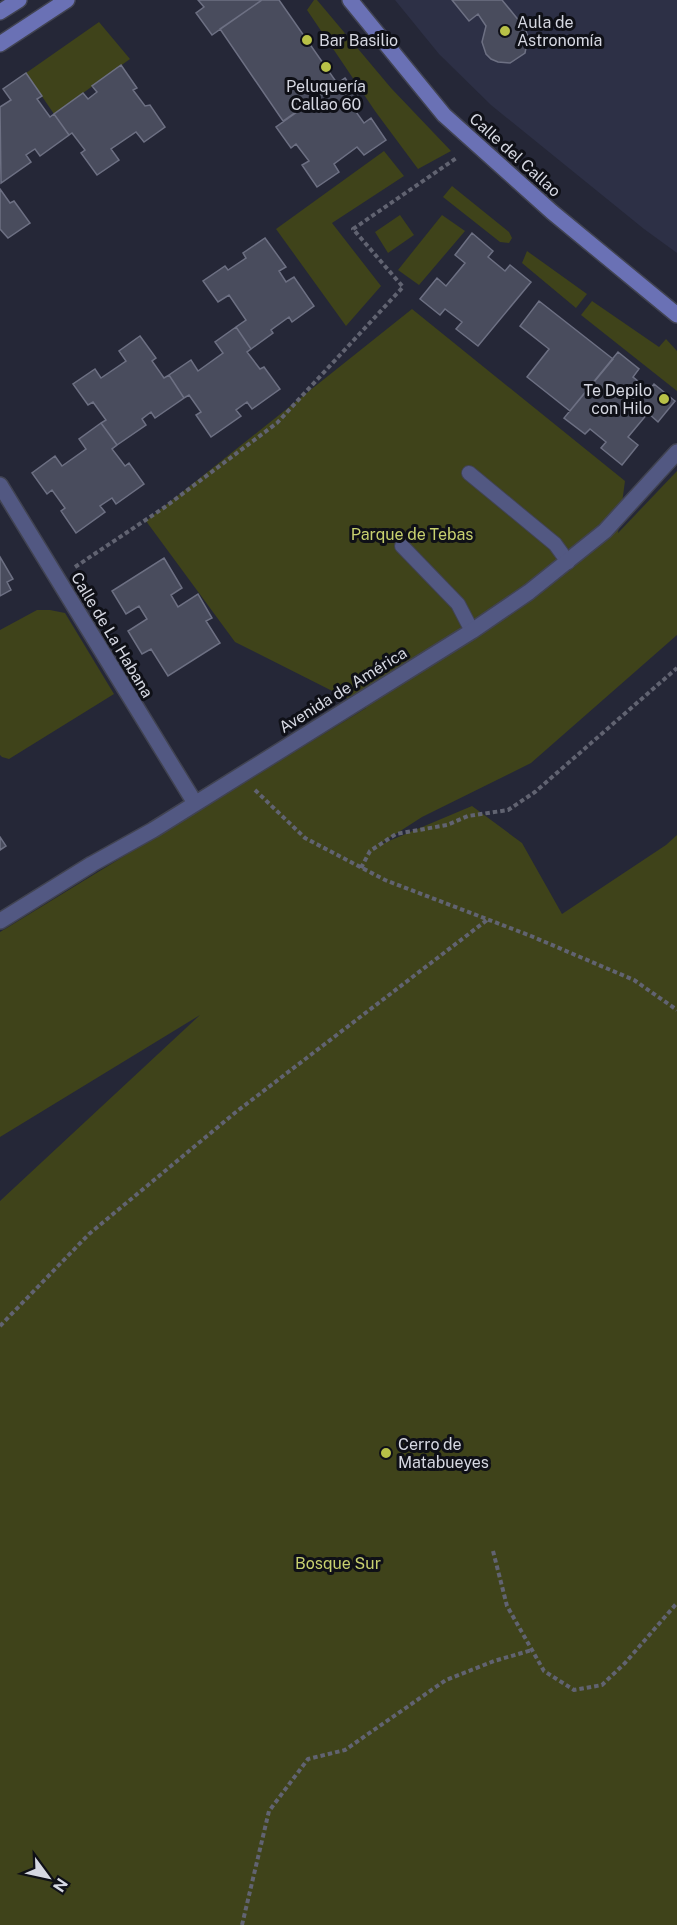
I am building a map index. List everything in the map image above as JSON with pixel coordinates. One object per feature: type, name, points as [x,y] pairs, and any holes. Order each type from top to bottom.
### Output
[{"type":"street","points":[[0,12],[19,0]]},
{"type":"street","points":[[0,45],[67,0]]},
{"type":"street","name":"Calle del Callao","points":[[350,0],[444,114],[552,213],[677,315]]},
{"type":"street","name":"Avenida de América","points":[[0,921],[472,631],[568,562],[605,531],[677,452]]},
{"type":"street","name":"Calle de La Habana","points":[[0,485],[195,803]]},
{"type":"lane","points":[[469,473],[555,544],[568,562]]},
{"type":"lane","points":[[402,546],[458,603],[472,631]]},
{"type":"path","points":[[57,579],[165,507],[277,423],[403,287],[353,229],[476,144]]},
{"type":"path","points":[[361,868],[370,851],[396,834],[447,825],[468,816],[508,810],[536,792],[677,668]]},
{"type":"path","points":[[240,775],[305,838],[385,880],[634,980],[677,1010]]},
{"type":"path","points":[[0,1326],[89,1234],[236,1112],[487,920]]},
{"type":"path","points":[[493,1551],[507,1606],[544,1671],[574,1690],[602,1685],[625,1663],[677,1603]]},
{"type":"path","points":[[242,1925],[269,1811],[308,1760],[345,1750],[447,1680],[494,1661],[532,1650]]},
{"type":"shaded area","points":[[395,0],[677,0],[677,253],[491,105],[439,54]]},
{"type":"green space","points":[[314,0],[317,0],[391,88],[451,151],[418,169],[375,111],[307,10]]},
{"type":"green space","points":[[99,22],[130,59],[54,114],[26,73]]},
{"type":"green space","points":[[384,151],[404,176],[332,223],[381,286],[346,326],[276,229]]},
{"type":"green space","points":[[452,186],[509,232],[512,238],[509,243],[500,242],[443,197]]},
{"type":"green space","points":[[400,215],[414,235],[388,253],[375,232]]},
{"type":"green space","points":[[442,215],[465,231],[419,285],[398,270]]},
{"type":"green space","points":[[527,251],[587,294],[576,308],[522,263]]},
{"type":"green space","points":[[592,301],[659,347],[666,339],[677,351],[677,391],[581,315]]},
{"type":"green space","name":"Bosque Sur","points":[[412,309],[625,481],[618,533],[677,471],[677,635],[531,763],[422,817],[377,846],[472,806],[522,843],[562,914],[666,845],[677,835],[677,1925],[0,1925],[0,1201],[200,1015],[0,1137],[0,932],[366,708],[235,642],[146,521]]},
{"type":"green space","points":[[37,610],[65,613],[114,694],[9,759],[0,755],[0,630]]},
{"type":"building","points":[[198,0],[262,0],[212,35],[196,13],[204,7]]},
{"type":"building","points":[[262,0],[279,0],[337,83],[283,121],[220,29]]},
{"type":"building","name":"Aula de Astronomía","points":[[452,0],[502,0],[525,28],[528,37],[525,53],[510,63],[491,59],[486,54],[482,42],[486,26],[478,14],[469,21]]},
{"type":"building","points":[[121,65],[137,88],[133,90],[145,106],[150,105],[165,127],[144,142],[136,132],[111,149],[119,160],[97,175],[81,153],[85,150],[72,133],[69,135],[54,114],[83,93],[88,99],[97,92],[92,86]]},
{"type":"building","points":[[26,73],[42,96],[37,99],[50,117],[54,114],[69,135],[40,156],[35,149],[26,155],[31,162],[1,183],[0,107],[11,100],[3,89]]},
{"type":"building","points":[[345,78],[360,99],[351,105],[364,123],[371,118],[386,140],[364,155],[357,147],[334,164],[339,172],[317,187],[302,165],[309,161],[296,144],[291,148],[276,127]]},
{"type":"building","points":[[0,189],[10,203],[14,201],[30,223],[8,238],[0,229]]},
{"type":"building","points":[[472,233],[493,251],[488,257],[505,271],[510,265],[531,282],[478,346],[456,329],[462,322],[445,309],[440,315],[420,299],[437,278],[446,286],[465,263],[455,255]]},
{"type":"building","points":[[265,238],[286,267],[279,271],[286,282],[294,277],[314,306],[292,322],[289,317],[271,330],[273,333],[251,349],[236,327],[246,320],[229,295],[218,302],[203,281],[225,266],[228,270],[246,258],[243,253]]},
{"type":"building","points":[[539,301],[613,359],[570,411],[527,377],[549,349],[520,326]]},
{"type":"building","points":[[236,327],[251,349],[247,352],[260,369],[264,367],[280,389],[252,409],[247,402],[236,410],[241,416],[211,437],[196,415],[201,412],[189,395],[184,398],[169,375],[191,360],[198,371],[223,353],[215,342]]},
{"type":"building","points":[[140,336],[156,358],[152,361],[164,378],[169,375],[184,398],[155,418],[151,412],[142,419],[146,425],[117,445],[101,423],[106,420],[93,402],[88,405],[73,384],[95,369],[101,378],[126,361],[119,351]]},
{"type":"building","points":[[618,352],[639,369],[633,377],[649,390],[654,384],[675,401],[658,422],[648,413],[628,437],[638,445],[622,465],[601,448],[606,442],[590,429],[585,434],[564,418]]},
{"type":"building","points":[[101,423],[117,445],[112,449],[125,466],[129,463],[144,484],[116,504],[112,498],[100,506],[105,512],[76,533],[61,511],[65,508],[52,490],[47,494],[32,473],[55,456],[62,466],[86,449],[79,439]]},
{"type":"building","points":[[0,557],[13,579],[7,582],[11,590],[0,596]]},
{"type":"building","points":[[164,558],[182,588],[171,595],[178,607],[198,594],[212,618],[206,621],[220,643],[168,676],[151,649],[142,654],[128,631],[147,619],[139,606],[126,614],[112,591]]},
{"type":"building","points":[[0,837],[6,846],[0,850]]},
{"type":"place","name":"Aula de Astronomía","points":[[505,31]]},
{"type":"place","name":"Bar Basilio","points":[[307,40]]},
{"type":"place","name":"Peluquería Callao 60","points":[[326,67]]},
{"type":"place","name":"Te Depilo con Hilo","points":[[664,399]]},
{"type":"place","name":"Cerro de Matabueyes","points":[[386,1453]]},
{"type":"park label","name":"Parque de Tebas","points":[[412,534]]}]
